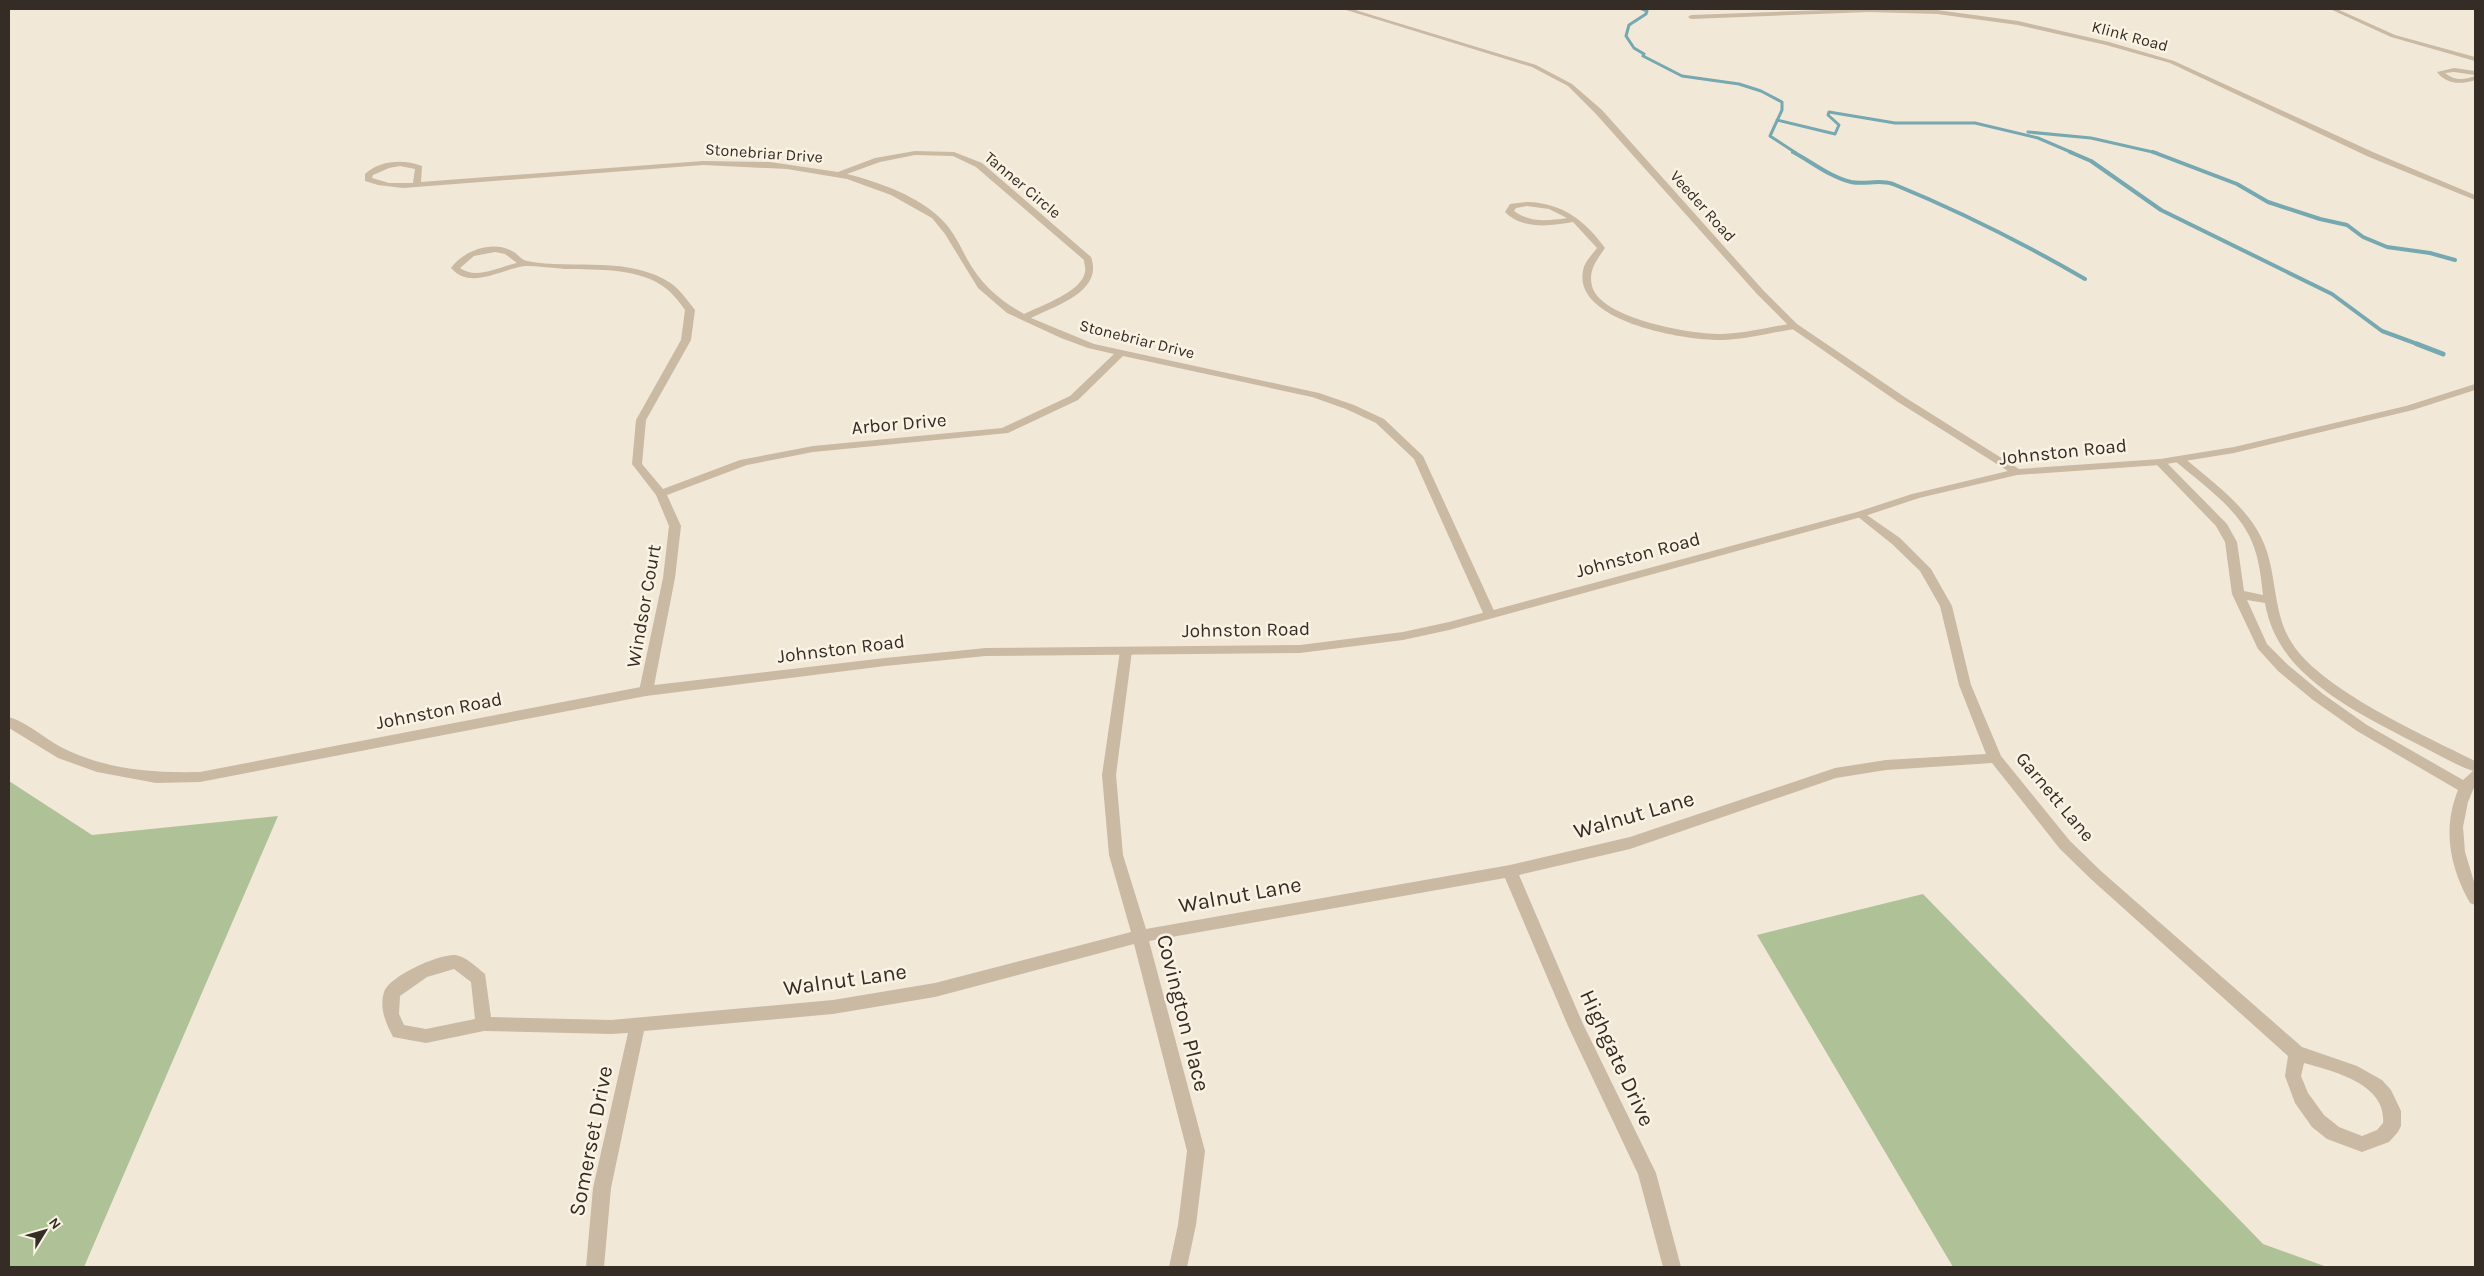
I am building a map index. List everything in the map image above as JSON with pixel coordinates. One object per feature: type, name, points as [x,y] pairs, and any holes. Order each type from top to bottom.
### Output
[{"type":"street","name":"Veeder Road","points":[[1346,9],[1534,66],[1570,85],[1599,112],[1760,292],[1794,326],[1902,400],[2017,472]]},
{"type":"street","points":[[2333,9],[2403,39],[2475,59]]},
{"type":"street","name":"Klink Road","points":[[1691,17],[1869,10],[1938,12],[2018,23],[2107,43],[2172,62],[2372,155],[2475,198]]},
{"type":"street","points":[[2475,73],[2454,70],[2440,72],[2446,78],[2462,82],[2475,78]]},
{"type":"street","name":"Tanner Circle","points":[[839,174],[878,160],[914,153],[954,154],[979,165],[1088,260],[1090,270],[1086,280],[1073,294],[1025,317]]},
{"type":"street","name":"Stonebriar Drive","points":[[417,184],[419,168],[412,164],[386,166],[369,174],[368,179],[376,184],[417,184],[704,163],[799,168],[839,174],[921,206],[942,224],[977,281],[988,294],[1004,306],[1060,335],[1091,346],[1315,395],[1350,406],[1380,421],[1398,436],[1419,458],[1490,615]]},
{"type":"street","points":[[1573,219],[1538,225],[1524,222],[1509,212],[1513,206],[1528,202],[1540,203],[1555,207],[1573,219],[1590,231],[1601,248],[1587,270],[1586,281],[1592,293],[1604,306],[1627,320],[1692,335],[1722,337],[1794,326]]},
{"type":"street","name":"Windsor Court","points":[[524,264],[509,252],[502,250],[468,256],[458,261],[455,268],[458,272],[468,275],[496,272],[524,264],[594,267],[639,272],[670,287],[690,310],[686,340],[641,420],[637,464],[661,494],[675,526],[670,578],[646,691]]},
{"type":"street","name":"Arbor Drive","points":[[661,494],[744,462],[813,449],[1004,431],[1074,398],[1121,352]]},
{"type":"street","name":"Johnston Road","points":[[9,722],[63,754],[97,767],[156,778],[200,777],[646,691],[986,652],[1300,649],[1338,645],[1403,636],[1490,615],[1861,514],[1916,496],[2017,472],[2160,462],[2234,450],[2449,398],[2475,387]]},
{"type":"street","points":[[2179,459],[2225,500],[2253,532],[2259,544],[2274,621],[2286,645],[2302,662],[2323,680],[2386,721],[2475,768]]},
{"type":"street","points":[[2160,462],[2221,524],[2231,542],[2238,594],[2262,646],[2283,668],[2318,697],[2362,728],[2465,788]]},
{"type":"street","name":"Garnett Lane","points":[[1861,514],[1896,541],[1925,569],[1946,606],[1965,685],[1995,758],[2065,845],[2297,1054],[2343,1068],[2384,1092],[2392,1108],[2392,1126],[2383,1136],[2362,1144],[2333,1133],[2318,1120],[2301,1096],[2293,1076],[2297,1054]]},
{"type":"street","points":[[2238,594],[2269,600]]},
{"type":"street","name":"Covington Place","points":[[1126,651],[1109,775],[1116,855],[1140,936],[1196,1151],[1187,1225],[1178,1267]]},
{"type":"street","name":"Walnut Lane","points":[[484,1024],[479,979],[464,966],[455,962],[432,966],[401,984],[392,993],[391,1014],[399,1032],[426,1036],[484,1024],[610,1027],[638,1023],[716,1019],[833,1007],[926,992],[1140,936],[1510,871],[1630,843],[1726,812],[1835,773],[1886,765],[1995,758]]},
{"type":"street","points":[[2475,776],[2465,788],[2457,814],[2455,839],[2466,884],[2475,899]]},
{"type":"street","name":"Highgate Drive","points":[[1510,871],[1576,1026],[1647,1173],[1672,1267]]},
{"type":"street","name":"Somerset Drive","points":[[595,1267],[602,1188],[638,1023]]},
{"type":"green space","points":[[9,781],[92,835],[278,816],[84,1267],[9,1267]]},
{"type":"green space","points":[[1923,894],[2263,1244],[2327,1267],[1953,1267],[1757,935]]},
{"type":"waterway","points":[[1642,9],[1647,11],[1646,14],[1629,25],[1626,36],[1634,48],[1644,54],[1643,56],[1682,76],[1739,84],[1761,91],[1782,102],[1782,110],[1777,120]]},
{"type":"waterway","points":[[1777,120],[1835,134],[1839,125],[1828,115],[1829,112],[1895,123],[1975,123],[2038,138],[2073,153]]},
{"type":"waterway","points":[[1777,120],[1770,136],[1796,153]]},
{"type":"waterway","points":[[2028,132],[2091,138],[2154,152]]},
{"type":"waterway","points":[[1793,152],[1843,180],[1856,183],[1888,183],[1918,194],[1990,228],[2085,279]]},
{"type":"waterway","points":[[2070,152],[2091,161],[2161,210],[2332,294],[2382,331],[2420,345]]},
{"type":"waterway","points":[[2154,152],[2237,184],[2268,202],[2320,219],[2347,225],[2363,237],[2387,247],[2430,253],[2455,260]]},
{"type":"waterway","points":[[2417,344],[2443,354]]}]
